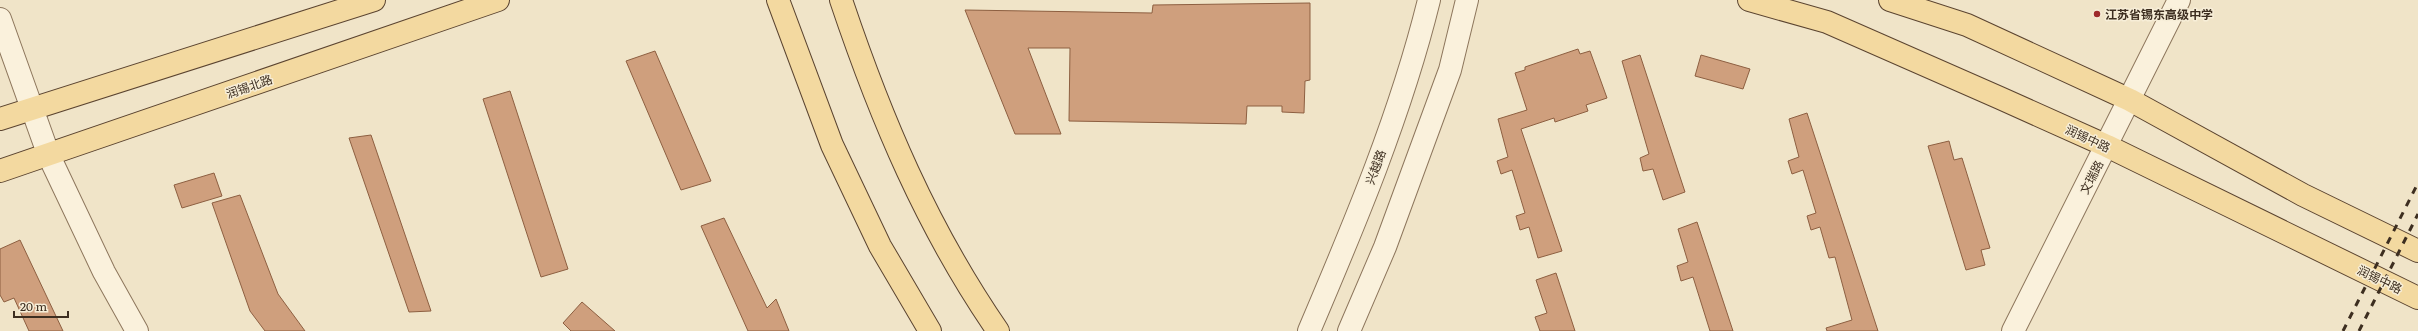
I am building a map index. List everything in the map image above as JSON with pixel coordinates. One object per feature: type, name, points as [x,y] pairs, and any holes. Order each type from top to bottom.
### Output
[{"type":"main road","points":[[0,119],[374,0]]},
{"type":"main road","name":"润锡北路","points":[[0,171],[49,156],[498,0]]},
{"type":"main road","points":[[778,0],[832,145],[880,246],[930,331]]},
{"type":"main road","points":[[841,0],[862,64],[909,177],[969,288],[998,331]]},
{"type":"main road","name":"润锡中路","points":[[1749,0],[1827,22],[2107,146],[2418,298]]},
{"type":"main road","points":[[1890,0],[1967,26],[2130,100],[2303,195],[2418,251]]},
{"type":"street","name":"兴越路","points":[[1309,331],[1351,233],[1412,66],[1429,0]]},
{"type":"street","points":[[1350,331],[1385,247],[1450,70],[1467,0]]},
{"type":"street","name":"文瑞路","points":[[2013,331],[2179,0]]},
{"type":"street","points":[[0,19],[49,156],[104,272],[137,331]]},
{"type":"building","points":[[1310,3],[1310,80],[1305,81],[1304,113],[1282,112],[1282,106],[1247,106],[1246,124],[1069,121],[1070,48],[1028,48],[1061,134],[1015,134],[965,10],[1152,13],[1153,5]]},
{"type":"building","points":[[1578,49],[1580,54],[1590,51],[1607,98],[1586,105],[1588,111],[1555,122],[1554,118],[1521,129],[1562,251],[1538,258],[1529,227],[1520,230],[1516,216],[1525,213],[1512,170],[1501,174],[1497,161],[1508,157],[1498,119],[1527,110],[1515,73],[1525,70],[1525,67]]},
{"type":"building","points":[[655,51],[711,181],[681,190],[626,61]]},
{"type":"building","points":[[1640,55],[1685,192],[1663,200],[1653,169],[1643,171],[1640,158],[1649,154],[1622,61]]},
{"type":"building","points":[[1701,55],[1750,69],[1743,89],[1695,76]]},
{"type":"building","points":[[510,91],[568,269],[541,277],[483,99]]},
{"type":"building","points":[[1807,113],[1878,331],[1827,331],[1826,328],[1852,320],[1835,257],[1829,258],[1820,227],[1811,230],[1807,216],[1816,213],[1803,170],[1792,174],[1788,161],[1799,157],[1789,119]]},
{"type":"building","points":[[371,135],[431,311],[409,312],[349,138]]},
{"type":"building","points":[[1949,141],[1954,160],[1962,158],[1990,248],[1981,250],[1985,265],[1966,270],[1928,146]]},
{"type":"building","points":[[214,173],[222,196],[182,208],[174,185]]},
{"type":"building","points":[[240,195],[278,294],[305,331],[265,331],[250,311],[212,203]]},
{"type":"building","points":[[724,218],[767,308],[776,299],[789,331],[748,331],[701,226]]},
{"type":"building","points":[[1697,222],[1733,331],[1710,331],[1693,277],[1681,281],[1677,266],[1688,262],[1678,229]]},
{"type":"building","points":[[20,240],[63,331],[29,331],[14,298],[4,302],[0,295],[0,249]]},
{"type":"building","points":[[1556,273],[1575,331],[1540,331],[1535,317],[1547,313],[1536,280]]},
{"type":"building","points":[[582,302],[615,331],[571,331],[563,323]]},
{"type":"railway","points":[[2343,331],[2418,183]]},
{"type":"railway","points":[[2359,331],[2418,214]]},
{"type":"place","name":"江苏省锡东高级中学","points":[[2097,14]]}]
